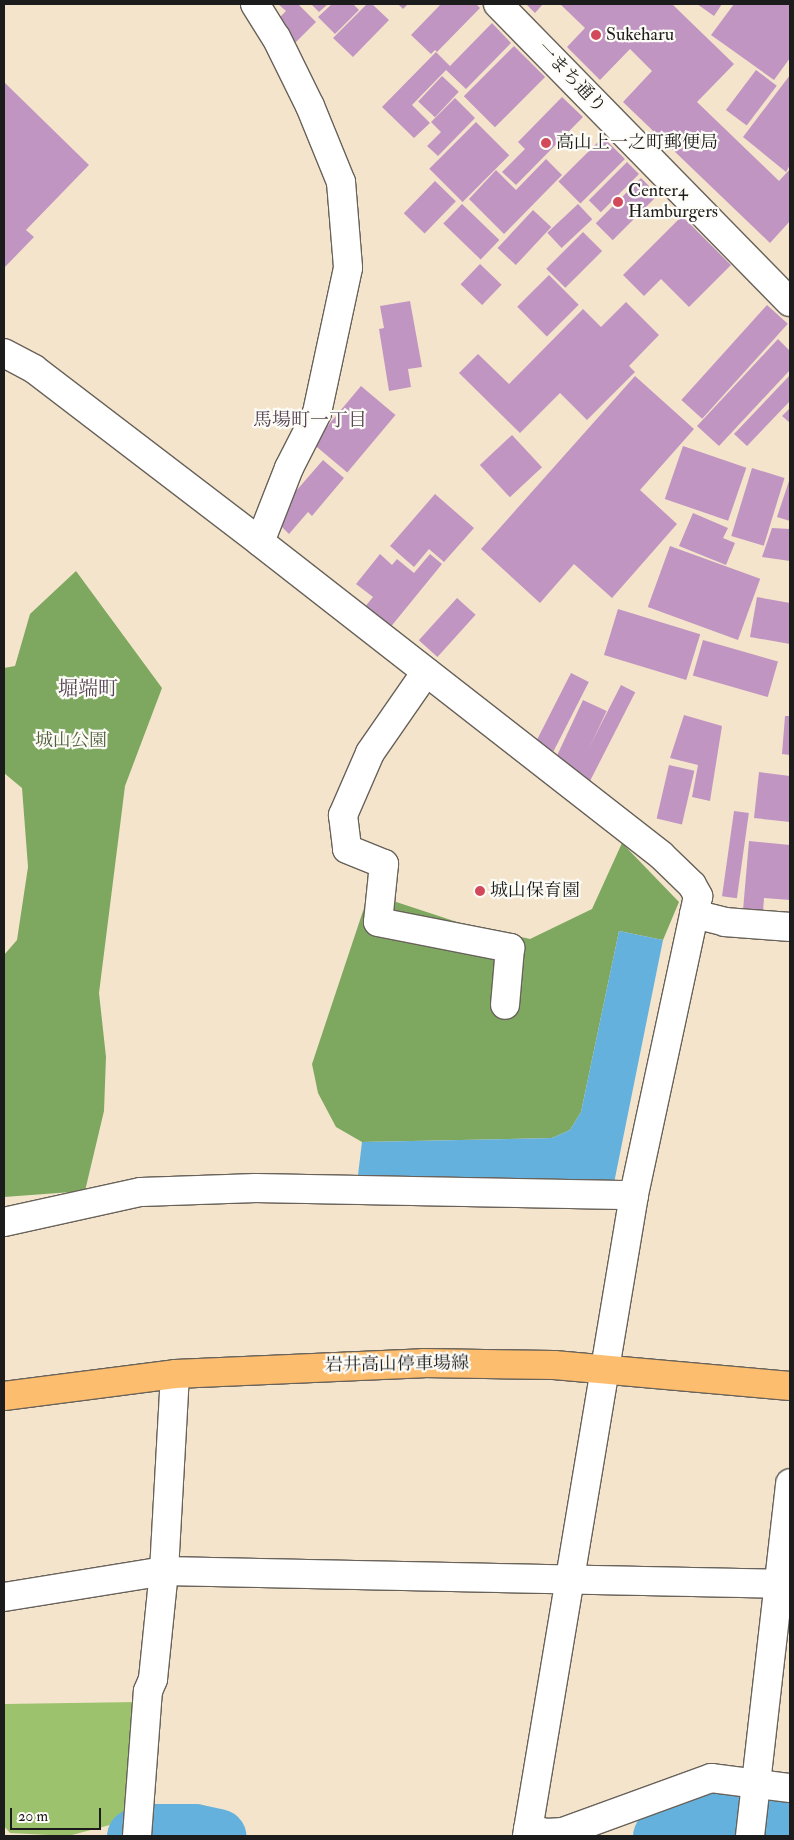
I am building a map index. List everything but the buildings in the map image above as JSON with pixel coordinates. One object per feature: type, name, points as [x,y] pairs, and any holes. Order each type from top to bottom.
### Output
[{"type":"main road","name":"岩井高山停車場線","points":[[4,1396],[175,1374],[414,1364],[603,1368],[790,1386]]},
{"type":"street","points":[[255,4],[276,37],[306,98],[341,182],[348,268],[317,413],[289,468],[260,542]]},
{"type":"street","name":"一まち通り","points":[[498,4],[790,302]]},
{"type":"street","points":[[4,353],[34,369],[260,542],[660,855],[698,896],[634,1195],[603,1368],[571,1581],[527,1833],[563,1832],[711,1778],[755,1788],[790,1788]]},
{"type":"street","points":[[426,672],[370,753],[343,815],[347,850],[384,864],[378,922],[510,948],[505,1005]]},
{"type":"street","points":[[694,914],[725,922],[790,927]]},
{"type":"street","points":[[4,1222],[141,1192],[256,1188],[634,1195]]},
{"type":"street","points":[[137,1836],[148,1691],[153,1680],[164,1571],[175,1374]]},
{"type":"street","points":[[750,1835],[755,1788],[785,1584],[790,1483]]},
{"type":"street","points":[[4,1597],[164,1571],[785,1584]]},
{"type":"green space","name":"城山公園","points":[[76,571],[162,688],[125,786],[99,993],[106,1057],[104,1111],[85,1191],[4,1197],[4,955],[17,940],[28,867],[22,788],[4,773],[4,668],[15,666],[30,614]]},
{"type":"green space","points":[[622,843],[679,902],[663,940],[619,931],[581,1112],[570,1130],[552,1138],[362,1142],[336,1127],[318,1093],[312,1064],[369,893],[463,924],[530,939],[592,909]]},
{"type":"green space","points":[[137,1702],[129,1820],[68,1836],[10,1833],[4,1826],[4,1704]]},
{"type":"water","points":[[619,931],[663,940],[614,1183],[358,1175],[362,1142],[552,1138],[570,1130],[581,1112]]},
{"type":"waterway","points":[[660,1836],[694,1821],[720,1815],[790,1824]]},
{"type":"waterway","points":[[134,1836],[152,1831],[194,1831],[218,1836]]},
{"type":"place","name":"Sukeharu","points":[[596,35]]},
{"type":"place","name":"高山上一之町郵便局","points":[[546,143]]},
{"type":"place","name":"Center4 Hamburgers","points":[[618,202]]},
{"type":"place","name":"城山保育園","points":[[480,891]]},
{"type":"district","name":"馬場町一丁目","points":[[310,421]]},
{"type":"district","name":"堀端町","points":[[88,688]]}]
